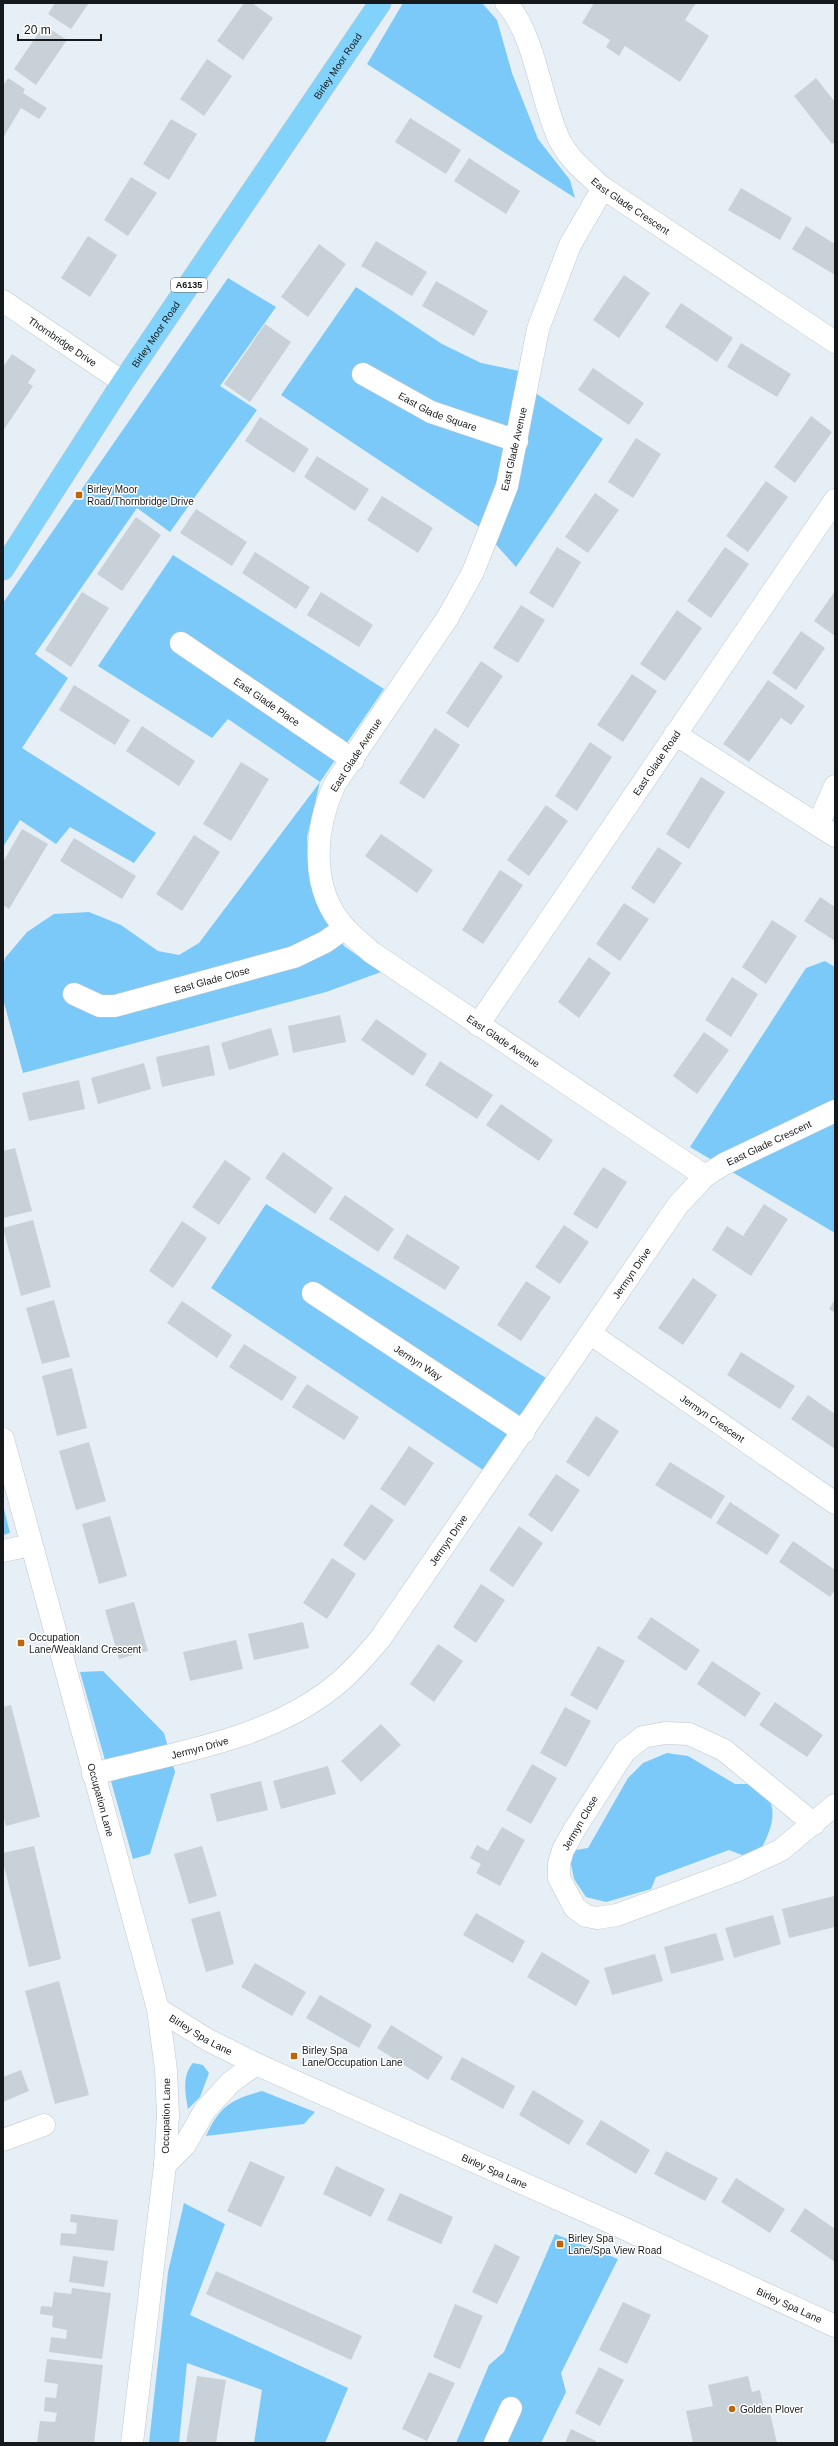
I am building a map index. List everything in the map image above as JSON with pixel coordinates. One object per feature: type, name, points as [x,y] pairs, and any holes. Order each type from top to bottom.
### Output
[{"type":"main road","name":"Birley Moor Road","points":[[3,569],[123,382],[380,3]]},
{"type":"street","name":"East Glade Crescent","points":[[506,3],[516,14],[534,63],[549,115],[561,142],[578,166],[603,188],[835,342]]},
{"type":"street","name":"East Glade Avenue","points":[[603,188],[570,245],[538,329],[507,486],[473,572],[448,617],[353,760],[335,784],[324,807],[319,836],[319,871],[328,902],[345,928],[371,952],[705,1176]]},
{"type":"street","name":"Thornbridge Drive","points":[[3,301],[123,382]]},
{"type":"street","name":"East Glade Square","points":[[363,374],[431,412],[517,441]]},
{"type":"street","name":"East Glade Road","points":[[478,1025],[835,500]]},
{"type":"street","name":"East Glade Place","points":[[180,643],[353,760]]},
{"type":"street","points":[[675,734],[827,830],[835,786]]},
{"type":"street","name":"East Glade Close","points":[[74,994],[100,1006],[115,1006],[294,957],[325,942],[345,928]]},
{"type":"street","name":"East Glade Crescent","points":[[705,1176],[724,1164],[835,1111]]},
{"type":"street","name":"Jermyn Drive","points":[[93,1774],[248,1734],[288,1717],[324,1694],[354,1669],[380,1639],[524,1432],[678,1205],[705,1176]]},
{"type":"street","name":"Jermyn Way","points":[[313,1293],[524,1432]]},
{"type":"street","name":"Jermyn Crescent","points":[[591,1334],[835,1503]]},
{"type":"street","name":"Occupation Lane","points":[[3,1439],[93,1774],[118,1856],[158,2009],[166,2070],[168,2115],[165,2165],[132,2443]]},
{"type":"street","points":[[3,1551],[31,1545]]},
{"type":"street","name":"Jermyn Close","points":[[814,1824],[724,1750],[689,1734],[665,1733],[643,1738],[625,1751],[563,1850],[559,1864],[559,1878],[575,1908],[586,1916],[597,1918],[617,1915],[736,1871],[775,1853],[814,1824],[835,1804]]},
{"type":"street","name":"Birley Spa Lane","points":[[158,2009],[208,2040],[256,2064],[623,2228],[835,2326]]},
{"type":"street","name":"Occupation Lane","points":[[165,2165],[185,2145],[205,2110],[231,2082],[256,2064]]},
{"type":"street","points":[[3,2140],[44,2125]]},
{"type":"street","points":[[495,2443],[511,2408]]},
{"type":"shaded area","points":[[403,3],[482,3],[497,20],[512,73],[538,139],[570,180],[575,198],[367,64]]},
{"type":"shaded area","points":[[228,278],[276,307],[220,386],[257,410],[170,532],[137,508],[35,654],[68,678],[22,748],[156,833],[134,863],[70,827],[56,844],[20,820],[3,847],[3,603]]},
{"type":"shaded area","points":[[356,287],[442,344],[481,363],[519,371],[534,392],[603,439],[516,567],[481,528],[281,395]]},
{"type":"shaded area","points":[[173,555],[384,689],[320,782],[228,719],[212,738],[98,666]]},
{"type":"shaded area","points":[[320,782],[307,837],[310,884],[321,911],[344,946],[381,972],[326,992],[23,1073],[3,999],[3,967],[5,958],[27,932],[54,914],[89,912],[121,925],[158,951],[179,955],[199,943]]},
{"type":"shaded area","points":[[825,961],[835,967],[835,1233],[690,1147],[806,968]]},
{"type":"shaded area","points":[[266,1204],[546,1378],[483,1470],[211,1288]]},
{"type":"shaded area","points":[[3,1505],[10,1533],[3,1535]]},
{"type":"shaded area","points":[[103,1671],[164,1733],[175,1772],[150,1854],[133,1859],[80,1672]]},
{"type":"shaded area","points":[[667,1753],[688,1756],[735,1784],[752,1784],[764,1792],[771,1803],[772,1823],[761,1849],[742,1855],[729,1850],[656,1877],[651,1889],[606,1902],[586,1897],[574,1879],[570,1859],[576,1850],[588,1848],[628,1778],[643,1763]]},
{"type":"shaded area","points":[[193,2063],[203,2065],[209,2073],[200,2097],[188,2109],[185,2084],[187,2073]]},
{"type":"shaded area","points":[[262,2091],[315,2112],[304,2124],[206,2136],[216,2118],[227,2106],[234,2101]]},
{"type":"shaded area","points":[[184,2203],[225,2224],[190,2315],[348,2388],[325,2443],[254,2443],[262,2390],[187,2363],[179,2443],[149,2443],[168,2272]]},
{"type":"shaded area","points":[[555,2234],[618,2259],[561,2373],[566,2392],[541,2443],[456,2443],[489,2365],[504,2352]]},
{"type":"building","points":[[55,3],[89,3],[71,29],[48,14]]},
{"type":"building","points":[[244,3],[252,3],[273,18],[243,60],[217,41]]},
{"type":"building","points":[[594,3],[696,3],[685,20],[709,36],[680,82],[625,46],[619,56],[606,47],[610,40],[582,23]]},
{"type":"building","points":[[44,25],[67,40],[36,85],[14,69]]},
{"type":"building","points":[[207,59],[232,76],[204,116],[180,99]]},
{"type":"building","points":[[8,78],[25,89],[23,93],[47,108],[39,119],[21,108],[3,138],[3,86]]},
{"type":"building","points":[[816,78],[835,102],[835,142],[832,144],[794,96]]},
{"type":"building","points":[[410,118],[461,150],[446,174],[395,142]]},
{"type":"building","points":[[171,119],[197,134],[169,180],[143,164]]},
{"type":"building","points":[[469,158],[520,191],[506,214],[454,181]]},
{"type":"building","points":[[131,177],[157,193],[128,236],[104,220]]},
{"type":"building","points":[[741,188],[792,218],[780,240],[728,210]]},
{"type":"building","points":[[806,226],[835,244],[835,275],[792,249]]},
{"type":"building","points":[[88,236],[117,255],[90,297],[61,278]]},
{"type":"building","points":[[376,241],[427,272],[412,296],[361,266]]},
{"type":"building","points":[[319,244],[346,264],[308,317],[281,297]]},
{"type":"building","points":[[624,275],[650,293],[619,338],[593,320]]},
{"type":"building","points":[[436,281],[488,311],[474,336],[422,306]]},
{"type":"building","points":[[681,303],[733,338],[717,362],[665,327]]},
{"type":"building","points":[[265,324],[291,342],[250,402],[224,384]]},
{"type":"building","points":[[741,343],[791,374],[777,397],[727,367]]},
{"type":"building","points":[[12,354],[36,370],[28,383],[33,386],[3,431],[3,367]]},
{"type":"building","points":[[593,368],[644,403],[629,425],[578,390]]},
{"type":"building","points":[[811,416],[832,432],[795,483],[774,467]]},
{"type":"building","points":[[260,417],[309,449],[294,473],[245,441]]},
{"type":"building","points":[[636,438],[661,454],[633,498],[608,482]]},
{"type":"building","points":[[317,456],[369,489],[355,511],[304,477]]},
{"type":"building","points":[[766,481],[788,497],[748,552],[726,536]]},
{"type":"building","points":[[595,493],[619,510],[588,553],[565,537]]},
{"type":"building","points":[[382,496],[433,528],[418,553],[367,520]]},
{"type":"building","points":[[196,509],[247,542],[232,566],[180,533]]},
{"type":"building","points":[[136,517],[161,535],[122,591],[97,574]]},
{"type":"building","points":[[557,547],[581,562],[553,608],[529,593]]},
{"type":"building","points":[[725,547],[749,564],[711,618],[687,601]]},
{"type":"building","points":[[255,552],[310,587],[296,609],[242,573]]},
{"type":"building","points":[[835,591],[835,636],[814,621]]},
{"type":"building","points":[[82,592],[109,608],[71,667],[45,650]]},
{"type":"building","points":[[321,592],[373,625],[359,647],[307,615]]},
{"type":"building","points":[[521,605],[545,620],[518,663],[493,648]]},
{"type":"building","points":[[677,610],[702,628],[665,681],[640,664]]},
{"type":"building","points":[[801,631],[825,648],[796,690],[772,673]]},
{"type":"building","points":[[481,661],[503,676],[468,728],[446,713]]},
{"type":"building","points":[[632,674],[657,691],[623,742],[597,725]]},
{"type":"building","points":[[768,680],[805,706],[791,725],[781,718],[749,762],[723,744]]},
{"type":"building","points":[[74,685],[130,720],[115,745],[59,710]]},
{"type":"building","points":[[142,726],[195,761],[179,786],[126,751]]},
{"type":"building","points":[[435,728],[460,745],[424,799],[399,783]]},
{"type":"building","points":[[590,742],[612,757],[577,811],[555,796]]},
{"type":"building","points":[[241,762],[269,779],[231,841],[203,824]]},
{"type":"building","points":[[701,777],[725,792],[689,849],[666,834]]},
{"type":"building","points":[[546,805],[568,821],[529,876],[507,860]]},
{"type":"building","points":[[22,829],[48,844],[9,909],[3,905],[3,862]]},
{"type":"building","points":[[381,834],[433,870],[417,893],[365,856]]},
{"type":"building","points":[[194,835],[220,852],[182,911],[156,894]]},
{"type":"building","points":[[74,838],[136,876],[122,899],[60,861]]},
{"type":"building","points":[[658,847],[682,863],[654,904],[631,888]]},
{"type":"building","points":[[500,870],[523,885],[483,944],[462,930]]},
{"type":"building","points":[[820,897],[835,907],[835,941],[804,921]]},
{"type":"building","points":[[624,903],[649,919],[620,961],[596,944]]},
{"type":"building","points":[[772,920],[797,936],[766,984],[742,967]]},
{"type":"building","points":[[589,957],[611,973],[579,1018],[558,1002]]},
{"type":"building","points":[[732,977],[758,994],[731,1037],[705,1020]]},
{"type":"building","points":[[340,1015],[346,1042],[293,1053],[288,1026]]},
{"type":"building","points":[[376,1019],[427,1054],[413,1076],[361,1040]]},
{"type":"building","points":[[271,1028],[279,1055],[229,1070],[221,1043]]},
{"type":"building","points":[[704,1032],[729,1050],[697,1094],[673,1076]]},
{"type":"building","points":[[209,1045],[215,1075],[162,1087],[156,1057]]},
{"type":"building","points":[[440,1061],[493,1095],[477,1119],[425,1085]]},
{"type":"building","points":[[144,1063],[151,1089],[98,1104],[91,1078]]},
{"type":"building","points":[[79,1080],[85,1109],[29,1121],[22,1093]]},
{"type":"building","points":[[501,1104],[553,1140],[539,1161],[486,1125]]},
{"type":"building","points":[[15,1148],[32,1211],[3,1218],[3,1151]]},
{"type":"building","points":[[283,1152],[333,1188],[315,1214],[265,1178]]},
{"type":"building","points":[[225,1160],[251,1178],[219,1225],[192,1207]]},
{"type":"building","points":[[603,1167],[627,1182],[597,1229],[573,1214]]},
{"type":"building","points":[[345,1195],[394,1229],[378,1252],[329,1219]]},
{"type":"building","points":[[764,1204],[788,1219],[751,1276],[712,1250],[727,1226],[743,1236]]},
{"type":"building","points":[[33,1220],[51,1287],[21,1296],[3,1228]]},
{"type":"building","points":[[182,1221],[207,1238],[173,1288],[149,1271]]},
{"type":"building","points":[[564,1225],[589,1242],[560,1284],[535,1267]]},
{"type":"building","points":[[407,1234],[460,1267],[445,1290],[393,1258]]},
{"type":"building","points":[[693,1278],[717,1295],[683,1345],[658,1328]]},
{"type":"building","points":[[526,1281],[551,1297],[521,1341],[497,1325]]},
{"type":"building","points":[[835,1299],[835,1313],[829,1309]]},
{"type":"building","points":[[54,1300],[70,1357],[42,1364],[26,1308]]},
{"type":"building","points":[[182,1301],[232,1335],[217,1358],[167,1323]]},
{"type":"building","points":[[244,1344],[297,1377],[282,1401],[229,1367]]},
{"type":"building","points":[[741,1352],[795,1386],[780,1409],[727,1375]]},
{"type":"building","points":[[72,1368],[87,1428],[57,1436],[42,1376]]},
{"type":"building","points":[[307,1384],[359,1417],[344,1440],[292,1407]]},
{"type":"building","points":[[808,1395],[835,1414],[835,1449],[791,1419]]},
{"type":"building","points":[[596,1416],[619,1431],[589,1477],[566,1462]]},
{"type":"building","points":[[89,1442],[106,1501],[76,1510],[59,1451]]},
{"type":"building","points":[[409,1446],[434,1463],[405,1506],[380,1489]]},
{"type":"building","points":[[670,1462],[725,1496],[711,1519],[655,1485]]},
{"type":"building","points":[[556,1474],[580,1490],[552,1532],[528,1515]]},
{"type":"building","points":[[730,1502],[780,1535],[767,1555],[716,1523]]},
{"type":"building","points":[[371,1504],[394,1520],[365,1561],[343,1545]]},
{"type":"building","points":[[110,1516],[127,1576],[99,1584],[82,1524]]},
{"type":"building","points":[[519,1526],[543,1543],[513,1587],[489,1570]]},
{"type":"building","points":[[793,1541],[835,1570],[835,1590],[830,1597],[779,1562]]},
{"type":"building","points":[[332,1558],[356,1574],[327,1619],[303,1603]]},
{"type":"building","points":[[481,1584],[505,1600],[476,1643],[453,1627]]},
{"type":"building","points":[[134,1602],[148,1651],[119,1659],[105,1610]]},
{"type":"building","points":[[651,1617],[700,1650],[686,1671],[637,1638]]},
{"type":"building","points":[[303,1622],[309,1648],[254,1660],[248,1634]]},
{"type":"building","points":[[236,1640],[243,1669],[190,1681],[183,1652]]},
{"type":"building","points":[[438,1644],[463,1661],[434,1702],[410,1684]]},
{"type":"building","points":[[598,1646],[625,1661],[597,1710],[570,1695]]},
{"type":"building","points":[[712,1661],[761,1693],[745,1717],[697,1684]]},
{"type":"building","points":[[775,1702],[823,1735],[807,1757],[759,1725]]},
{"type":"building","points":[[11,1705],[40,1817],[6,1826],[3,1814],[3,1707]]},
{"type":"building","points":[[565,1707],[591,1721],[566,1767],[540,1753]]},
{"type":"building","points":[[381,1724],[401,1745],[361,1782],[341,1761]]},
{"type":"building","points":[[532,1764],[557,1778],[531,1824],[506,1810]]},
{"type":"building","points":[[328,1766],[336,1794],[281,1809],[273,1781]]},
{"type":"building","points":[[261,1781],[268,1810],[217,1822],[210,1794]]},
{"type":"building","points":[[502,1827],[525,1840],[500,1886],[476,1873],[481,1864],[470,1858],[477,1845],[488,1851]]},
{"type":"building","points":[[34,1846],[61,1959],[29,1967],[3,1862],[3,1853]]},
{"type":"building","points":[[202,1846],[217,1896],[189,1904],[174,1854]]},
{"type":"building","points":[[834,1896],[835,1927],[789,1938],[782,1909]]},
{"type":"building","points":[[220,1911],[234,1964],[206,1972],[191,1919]]},
{"type":"building","points":[[476,1913],[525,1941],[513,1963],[463,1935]]},
{"type":"building","points":[[773,1915],[781,1944],[734,1958],[725,1928]]},
{"type":"building","points":[[716,1933],[724,1960],[671,1974],[664,1947]]},
{"type":"building","points":[[542,1952],[590,1981],[576,2006],[527,1977]]},
{"type":"building","points":[[655,1954],[663,1981],[612,1995],[604,1968]]},
{"type":"building","points":[[255,1963],[306,1992],[292,2016],[241,1987]]},
{"type":"building","points":[[59,1981],[89,2095],[55,2104],[25,1991]]},
{"type":"building","points":[[320,1995],[372,2025],[359,2048],[306,2018]]},
{"type":"building","points":[[391,2025],[443,2057],[428,2080],[377,2048]]},
{"type":"building","points":[[462,2057],[515,2086],[503,2109],[450,2079]]},
{"type":"building","points":[[21,2070],[29,2091],[3,2102],[3,2077]]},
{"type":"building","points":[[533,2090],[584,2121],[569,2145],[519,2115]]},
{"type":"building","points":[[601,2120],[650,2150],[636,2174],[586,2144]]},
{"type":"building","points":[[666,2151],[718,2178],[705,2201],[654,2174]]},
{"type":"building","points":[[250,2161],[285,2177],[261,2227],[227,2211]]},
{"type":"building","points":[[336,2166],[385,2189],[371,2217],[323,2194]]},
{"type":"building","points":[[736,2178],[785,2209],[770,2233],[721,2202]]},
{"type":"building","points":[[400,2193],[453,2217],[441,2244],[387,2220]]},
{"type":"building","points":[[805,2208],[835,2229],[835,2262],[790,2231]]},
{"type":"building","points":[[71,2214],[118,2220],[114,2251],[60,2245],[61,2233],[76,2234],[77,2223],[70,2222]]},
{"type":"building","points":[[495,2244],[520,2257],[497,2304],[472,2292]]},
{"type":"building","points":[[73,2256],[108,2261],[104,2287],[69,2282]]},
{"type":"building","points":[[216,2271],[362,2336],[351,2360],[206,2294]]},
{"type":"building","points":[[72,2288],[111,2293],[102,2359],[49,2352],[51,2337],[66,2339],[67,2330],[52,2327],[53,2316],[40,2314],[41,2306],[52,2307],[54,2292],[71,2294]]},
{"type":"building","points":[[623,2302],[651,2315],[627,2364],[599,2350]]},
{"type":"building","points":[[455,2304],[483,2316],[460,2369],[433,2357]]},
{"type":"building","points":[[47,2359],[103,2365],[94,2443],[37,2443],[40,2421],[55,2422],[57,2413],[44,2411],[45,2397],[56,2398],[58,2384],[44,2382]]},
{"type":"building","points":[[599,2367],[624,2380],[600,2426],[575,2413]]},
{"type":"building","points":[[429,2372],[455,2383],[427,2441],[402,2429]]},
{"type":"building","points":[[197,2376],[226,2380],[216,2443],[186,2443]]},
{"type":"building","name":"Golden Plover","points":[[748,2376],[752,2392],[760,2390],[765,2414],[770,2413],[777,2443],[693,2443],[686,2411],[713,2406],[708,2385]]},
{"type":"building","points":[[571,2429],[596,2441],[595,2443],[565,2443]]},
{"type":"place","name":"Birley Moor Road/Thornbridge Drive","points":[[79,495]]},
{"type":"place","name":"Occupation Lane/Weakland Crescent","points":[[21,1643]]},
{"type":"place","name":"Birley Spa Lane/Occupation Lane","points":[[294,2056]]},
{"type":"place","name":"Birley Spa Lane/Spa View Road","points":[[560,2244]]},
{"type":"place","name":"Golden Plover","points":[[732,2409]]}]
